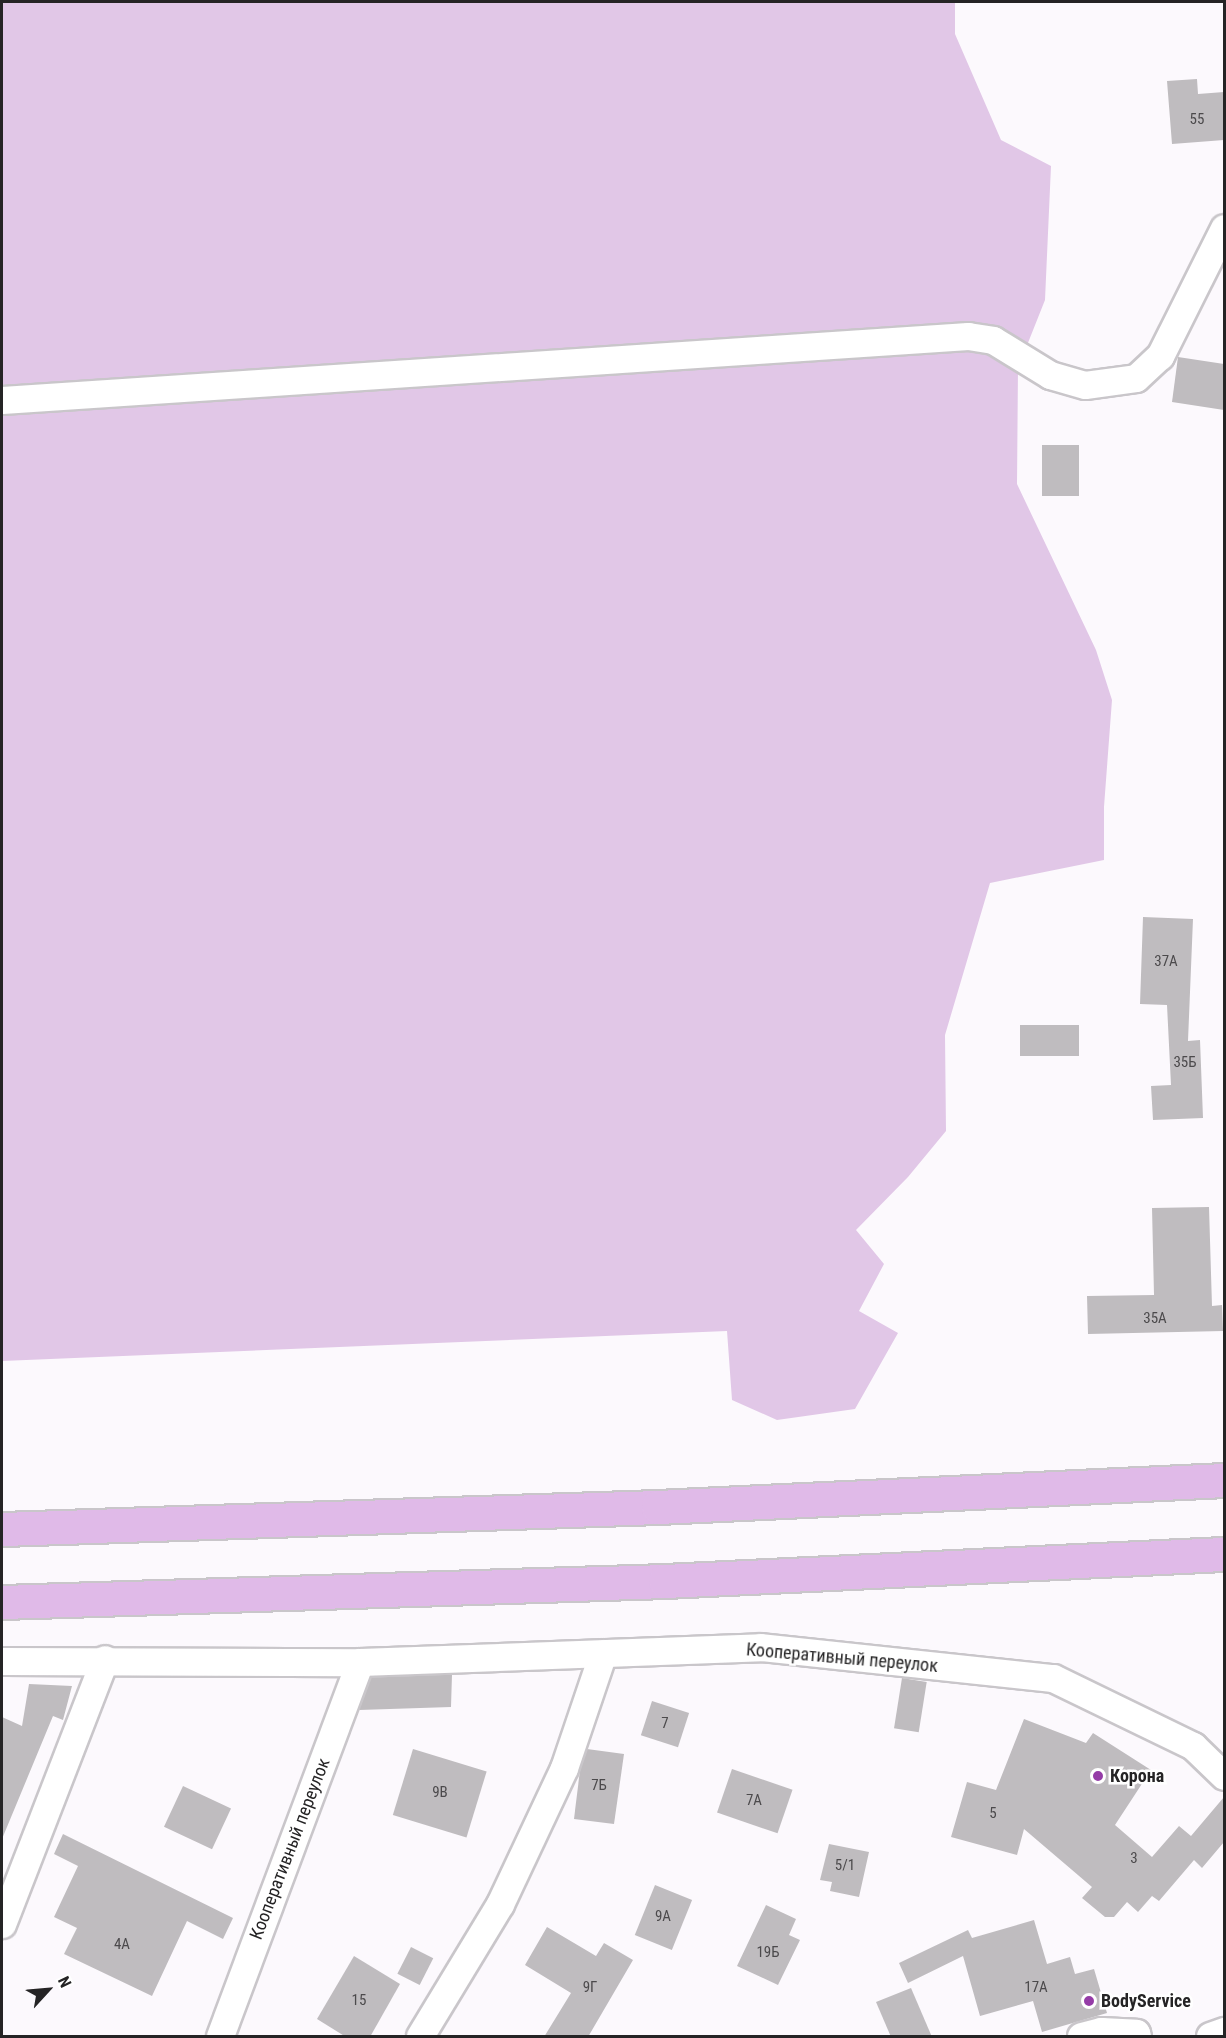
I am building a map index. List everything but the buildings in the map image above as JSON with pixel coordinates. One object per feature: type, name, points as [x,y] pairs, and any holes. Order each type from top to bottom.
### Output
[{"type":"main road","points":[[2,1530],[658,1508],[1224,1480]]},
{"type":"main road","points":[[2,1602],[677,1581],[1224,1554]]},
{"type":"street","points":[[2,400],[968,336],[993,340],[1050,375],[1085,385],[1136,378],[1160,356],[1224,228]]},
{"type":"street","name":"Кооперативный переулок","points":[[2,1661],[105,1659],[360,1662],[761,1647],[1053,1678],[1193,1746],[1224,1776]]},
{"type":"street","points":[[420,2037],[500,1905],[564,1768],[603,1653]]},
{"type":"street","points":[[2,1924],[105,1659]]},
{"type":"street","name":"Кооперативный переулок","points":[[220,2037],[360,1662]]},
{"type":"street","points":[[1081,2037],[1101,2031],[1136,2033],[1137,2037]]},
{"type":"street","points":[[1210,2037],[1224,2031]]},
{"type":"shaded area","points":[[2,2],[955,2],[955,34],[1001,140],[1051,166],[1045,300],[1018,368],[1017,484],[1096,650],[1112,700],[1104,807],[1104,860],[990,883],[945,1035],[946,1131],[908,1177],[856,1230],[884,1264],[859,1311],[898,1333],[855,1409],[777,1420],[732,1400],[727,1331],[2,1361]]},
{"type":"place","name":"Корона","points":[[1098,1776]]},
{"type":"place","name":"BodyService","points":[[1089,2001]]}]
